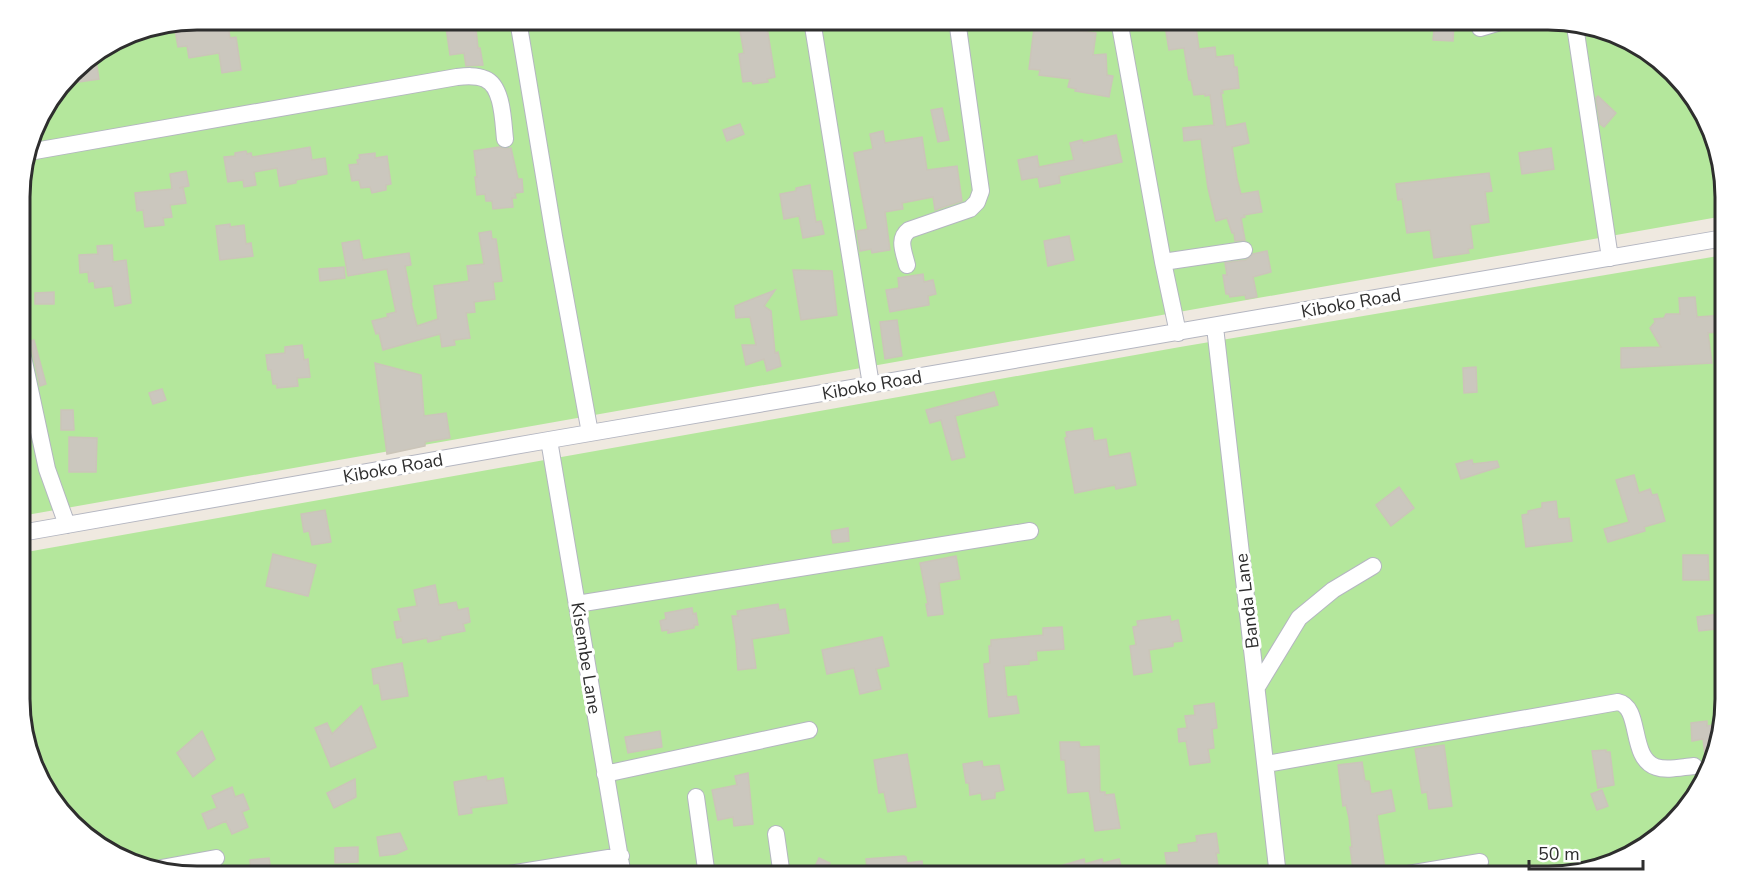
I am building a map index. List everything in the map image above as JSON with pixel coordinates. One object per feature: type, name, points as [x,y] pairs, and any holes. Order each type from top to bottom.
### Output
[{"type":"street","points":[[520,30],[590,433]]},
{"type":"street","points":[[814,30],[871,385]]},
{"type":"street","points":[[907,265],[902,240],[904,234],[909,230],[970,209],[977,201],[981,191],[958,30]]},
{"type":"street","points":[[1121,30],[1178,333]]},
{"type":"street","points":[[1576,32],[1610,258]]},
{"type":"street","points":[[37,151],[457,76],[473,76],[487,80],[497,90],[505,139]]},
{"type":"street","name":"Kiboko Road","points":[[30,531],[1715,240]]},
{"type":"street","points":[[1163,262],[1244,250]]},
{"type":"street","name":"Banda Lane","points":[[1215,327],[1277,866]]},
{"type":"street","points":[[30,390],[47,469],[67,525]]},
{"type":"street","name":"Kisembe Lane","points":[[549,440],[622,866]]},
{"type":"street","points":[[577,604],[1030,531]]},
{"type":"street","points":[[1257,687],[1299,618],[1333,590],[1373,566]]},
{"type":"street","points":[[1266,764],[1618,702],[1629,707],[1639,745],[1647,762],[1656,767],[1668,769],[1694,766]]},
{"type":"street","points":[[605,774],[809,730]]},
{"type":"street","points":[[696,797],[706,866]]},
{"type":"street","points":[[776,834],[781,866]]},
{"type":"street","points":[[558,866],[621,856]]},
{"type":"street","points":[[177,865],[216,858]]},
{"type":"street","points":[[1456,866],[1480,862]]},
{"type":"green space","points":[[175,31],[1570,31],[1622,47],[1658,71],[1674,87],[1698,123],[1706,143],[1714,175],[1715,218],[30,514],[30,186],[36,154],[52,114],[79,79],[114,52],[133,43]]},
{"type":"green space","points":[[1715,257],[1715,710],[1712,731],[1698,773],[1674,809],[1658,825],[1622,849],[1580,863],[1559,866],[197,866],[175,865],[143,857],[104,838],[71,809],[58,792],[43,763],[31,721],[30,551],[1180,347]]},
{"type":"building","points":[[229,30],[230,38],[236,37],[241,70],[222,73],[219,53],[189,58],[187,46],[178,47],[175,31]]},
{"type":"building","points":[[446,30],[476,30],[483,65],[466,66],[464,53],[450,55]]},
{"type":"building","points":[[767,30],[775,77],[767,79],[768,82],[753,84],[752,81],[743,82],[739,54],[744,53],[740,31]]},
{"type":"building","points":[[1034,30],[1072,30],[1096,33],[1093,55],[1106,54],[1107,75],[1113,76],[1109,97],[1075,91],[1076,89],[1068,87],[1070,79],[1039,75],[1040,70],[1029,69]]},
{"type":"building","points":[[1166,30],[1196,30],[1199,49],[1215,47],[1216,57],[1233,55],[1239,88],[1222,90],[1223,93],[1221,93],[1226,127],[1245,123],[1249,143],[1232,147],[1237,179],[1241,194],[1258,191],[1262,212],[1244,215],[1245,217],[1241,218],[1245,240],[1235,241],[1227,218],[1216,221],[1208,188],[1201,139],[1184,141],[1183,128],[1214,125],[1210,95],[1194,95],[1184,48],[1169,50]]},
{"type":"building","points":[[1434,30],[1454,30],[1453,41],[1433,40]]},
{"type":"building","points":[[97,64],[99,79],[76,82]]},
{"type":"building","points":[[1598,96],[1616,113],[1604,127],[1600,124],[1596,98]]},
{"type":"building","points":[[942,108],[949,140],[938,142],[931,110]]},
{"type":"building","points":[[740,124],[744,134],[727,141],[723,130]]},
{"type":"building","points":[[883,131],[885,143],[922,137],[927,170],[957,166],[962,201],[935,210],[933,197],[902,203],[903,209],[885,212],[890,250],[872,253],[871,249],[860,251],[857,231],[868,229],[854,153],[873,149],[870,134]]},
{"type":"building","points":[[1116,135],[1122,162],[1059,176],[1060,183],[1040,187],[1038,177],[1022,180],[1018,160],[1037,156],[1039,167],[1074,160],[1070,143],[1082,140],[1083,143]]},
{"type":"building","points":[[310,147],[312,160],[325,158],[327,174],[296,180],[296,183],[280,186],[277,168],[254,172],[256,185],[244,187],[243,180],[228,182],[224,157],[235,156],[235,153],[246,151],[247,154],[251,153],[252,157]]},
{"type":"building","points":[[499,147],[511,148],[518,179],[522,179],[523,192],[515,193],[516,198],[512,198],[513,207],[493,209],[492,201],[486,201],[485,194],[477,195],[474,151]]},
{"type":"building","points":[[1551,148],[1554,169],[1522,174],[1519,153]]},
{"type":"building","points":[[375,153],[375,158],[387,156],[391,184],[386,185],[386,190],[372,193],[370,187],[361,188],[359,180],[352,181],[349,165],[358,164],[359,155]]},
{"type":"building","points":[[186,171],[189,186],[183,187],[186,203],[170,205],[172,217],[163,218],[164,225],[145,227],[143,210],[137,211],[135,193],[172,189],[170,174]]},
{"type":"building","points":[[1489,173],[1492,191],[1485,192],[1489,222],[1470,225],[1473,248],[1468,249],[1469,253],[1434,258],[1430,230],[1407,233],[1402,199],[1398,200],[1396,184]]},
{"type":"building","points":[[810,185],[816,222],[821,221],[824,234],[803,238],[799,216],[784,219],[780,194]]},
{"type":"building","points":[[230,224],[230,227],[244,225],[246,244],[251,243],[253,256],[220,260],[216,226]]},
{"type":"building","points":[[491,231],[492,239],[496,239],[502,281],[493,282],[495,299],[474,302],[475,312],[466,313],[470,338],[454,340],[455,345],[442,347],[440,334],[383,350],[379,333],[376,334],[372,321],[388,317],[387,314],[396,312],[387,269],[348,276],[342,243],[359,240],[363,260],[409,253],[411,265],[405,266],[417,326],[438,319],[434,286],[469,281],[467,266],[484,264],[479,233]]},
{"type":"building","points":[[1069,236],[1074,260],[1048,266],[1044,241]]},
{"type":"building","points":[[112,245],[113,262],[126,260],[131,303],[115,306],[112,286],[95,288],[94,281],[89,282],[88,272],[80,273],[79,255],[98,254],[97,246]]},
{"type":"building","points":[[1267,251],[1271,272],[1253,277],[1257,297],[1246,299],[1245,295],[1230,297],[1226,294],[1223,275],[1227,275],[1225,263],[1246,260],[1253,254]]},
{"type":"building","points":[[344,267],[345,278],[320,281],[319,269]]},
{"type":"building","points":[[793,270],[832,271],[837,315],[801,320]]},
{"type":"building","points":[[923,274],[924,282],[933,280],[936,294],[928,296],[929,305],[890,312],[886,290],[899,288],[898,278]]},
{"type":"building","points":[[775,290],[764,306],[771,311],[775,353],[778,352],[781,366],[767,371],[764,359],[746,365],[742,345],[756,345],[750,317],[736,318],[735,306]]},
{"type":"building","points":[[54,292],[54,304],[35,304],[35,293]]},
{"type":"building","points":[[1695,297],[1697,317],[1715,316],[1715,332],[1708,333],[1712,363],[1621,368],[1621,348],[1661,347],[1650,328],[1655,322],[1654,319],[1664,318],[1666,314],[1680,314],[1679,298]]},
{"type":"building","points":[[897,320],[902,356],[885,359],[880,322]]},
{"type":"building","points":[[34,340],[46,384],[40,386],[30,341]]},
{"type":"building","points":[[302,345],[304,360],[308,359],[310,377],[297,378],[298,386],[277,388],[277,384],[273,384],[271,370],[268,370],[266,355],[285,353],[285,347]]},
{"type":"building","points":[[375,363],[421,375],[424,416],[446,413],[450,438],[425,442],[425,446],[387,454]]},
{"type":"building","points":[[1476,367],[1477,392],[1464,393],[1463,368]]},
{"type":"building","points":[[162,389],[166,400],[153,404],[149,393]]},
{"type":"building","points":[[994,392],[998,405],[955,416],[965,457],[952,460],[941,420],[930,423],[926,410]]},
{"type":"building","points":[[61,410],[73,410],[74,430],[61,430]]},
{"type":"building","points":[[1092,428],[1094,441],[1106,439],[1109,457],[1130,453],[1136,485],[1116,489],[1115,485],[1075,493],[1065,438],[1067,437],[1066,432]]},
{"type":"building","points":[[69,437],[97,438],[96,472],[69,472]]},
{"type":"building","points":[[1472,460],[1473,464],[1497,461],[1499,467],[1461,479],[1456,464]]},
{"type":"building","points":[[1634,475],[1639,493],[1650,489],[1652,495],[1657,494],[1665,521],[1644,527],[1645,531],[1608,542],[1604,529],[1629,522],[1616,480]]},
{"type":"building","points":[[1399,487],[1414,508],[1391,526],[1376,505]]},
{"type":"building","points":[[1556,501],[1558,519],[1569,518],[1572,541],[1526,547],[1522,515],[1542,508],[1542,503]]},
{"type":"building","points":[[325,510],[331,542],[312,545],[309,531],[304,532],[301,514]]},
{"type":"building","points":[[848,528],[849,541],[833,543],[831,531]]},
{"type":"building","points":[[273,554],[316,565],[308,596],[266,586]]},
{"type":"building","points":[[1683,555],[1708,555],[1709,580],[1683,580]]},
{"type":"building","points":[[956,556],[960,579],[939,583],[943,614],[928,616],[920,563]]},
{"type":"building","points":[[435,585],[439,605],[456,602],[458,610],[468,608],[470,622],[463,624],[465,631],[440,636],[441,639],[428,642],[427,638],[403,643],[402,637],[397,638],[394,622],[401,621],[398,609],[417,606],[414,590]]},
{"type":"building","points":[[778,604],[779,610],[785,609],[789,633],[752,639],[756,668],[738,670],[732,616],[738,616],[737,611]]},
{"type":"building","points":[[692,608],[693,614],[696,613],[698,625],[694,625],[694,628],[668,633],[668,630],[662,631],[660,621],[666,619],[665,613]]},
{"type":"building","points":[[1715,614],[1715,629],[1699,631],[1697,617]]},
{"type":"building","points":[[1170,616],[1171,622],[1178,620],[1182,641],[1173,642],[1173,646],[1149,650],[1152,672],[1134,675],[1130,646],[1136,645],[1133,627],[1138,626],[1137,621]]},
{"type":"building","points":[[1062,627],[1064,649],[1036,651],[1037,660],[1029,661],[1029,664],[1004,666],[1007,697],[1016,696],[1019,713],[989,717],[984,664],[990,663],[991,640],[1043,635],[1043,628]]},
{"type":"building","points":[[882,637],[889,666],[876,669],[881,689],[860,694],[854,668],[827,674],[822,650]]},
{"type":"building","points":[[402,663],[408,696],[382,700],[379,683],[374,684],[372,669]]},
{"type":"building","points":[[1214,703],[1217,728],[1212,729],[1214,748],[1208,749],[1210,762],[1190,765],[1186,741],[1179,742],[1178,729],[1187,728],[1185,716],[1195,715],[1194,706]]},
{"type":"building","points":[[361,706],[376,747],[331,767],[315,728],[327,723],[332,734]]},
{"type":"building","points":[[1707,721],[1707,726],[1713,725],[1705,756],[1703,739],[1692,741],[1691,723]]},
{"type":"building","points":[[202,731],[215,759],[193,777],[177,753]]},
{"type":"building","points":[[660,731],[662,747],[628,753],[625,737]]},
{"type":"building","points":[[1060,742],[1079,742],[1080,747],[1099,746],[1100,792],[1105,792],[1105,795],[1114,794],[1120,828],[1095,831],[1089,791],[1068,793],[1065,760],[1061,760]]},
{"type":"building","points":[[1444,745],[1452,806],[1429,809],[1427,792],[1422,793],[1415,749]]},
{"type":"building","points":[[1592,751],[1610,752],[1614,785],[1598,788]]},
{"type":"building","points":[[907,754],[916,807],[888,812],[884,792],[879,793],[874,760]]},
{"type":"building","points":[[982,761],[983,767],[999,765],[1004,790],[995,792],[995,798],[982,800],[981,793],[970,795],[963,764]]},
{"type":"building","points":[[1362,762],[1365,781],[1369,781],[1371,794],[1391,790],[1395,811],[1377,815],[1385,866],[1353,866],[1349,818],[1346,805],[1343,806],[1338,765]]},
{"type":"building","points":[[748,773],[753,824],[734,826],[733,817],[718,820],[712,790],[737,785],[735,776]]},
{"type":"building","points":[[486,776],[487,781],[503,778],[507,803],[471,808],[472,813],[459,815],[454,782]]},
{"type":"building","points":[[355,779],[356,797],[334,808],[327,793]]},
{"type":"building","points":[[232,787],[235,797],[243,794],[249,809],[242,812],[248,827],[232,834],[226,821],[208,829],[202,814],[217,808],[212,796]]},
{"type":"building","points":[[1602,790],[1608,806],[1597,810],[1591,794]]},
{"type":"building","points":[[400,833],[407,849],[396,854],[380,856],[377,837]]},
{"type":"building","points":[[1216,833],[1218,866],[1167,866],[1165,853],[1179,852],[1178,845],[1197,842],[1196,836]]},
{"type":"building","points":[[358,847],[358,862],[335,863],[335,848]]},
{"type":"building","points":[[904,856],[907,863],[922,861],[923,866],[867,866],[866,859]]},
{"type":"building","points":[[269,858],[270,866],[250,866],[250,860]]},
{"type":"building","points":[[819,858],[830,863],[829,866],[815,866]]},
{"type":"building","points":[[1084,859],[1085,864],[1102,859],[1103,863],[1119,859],[1121,866],[1063,866]]}]
